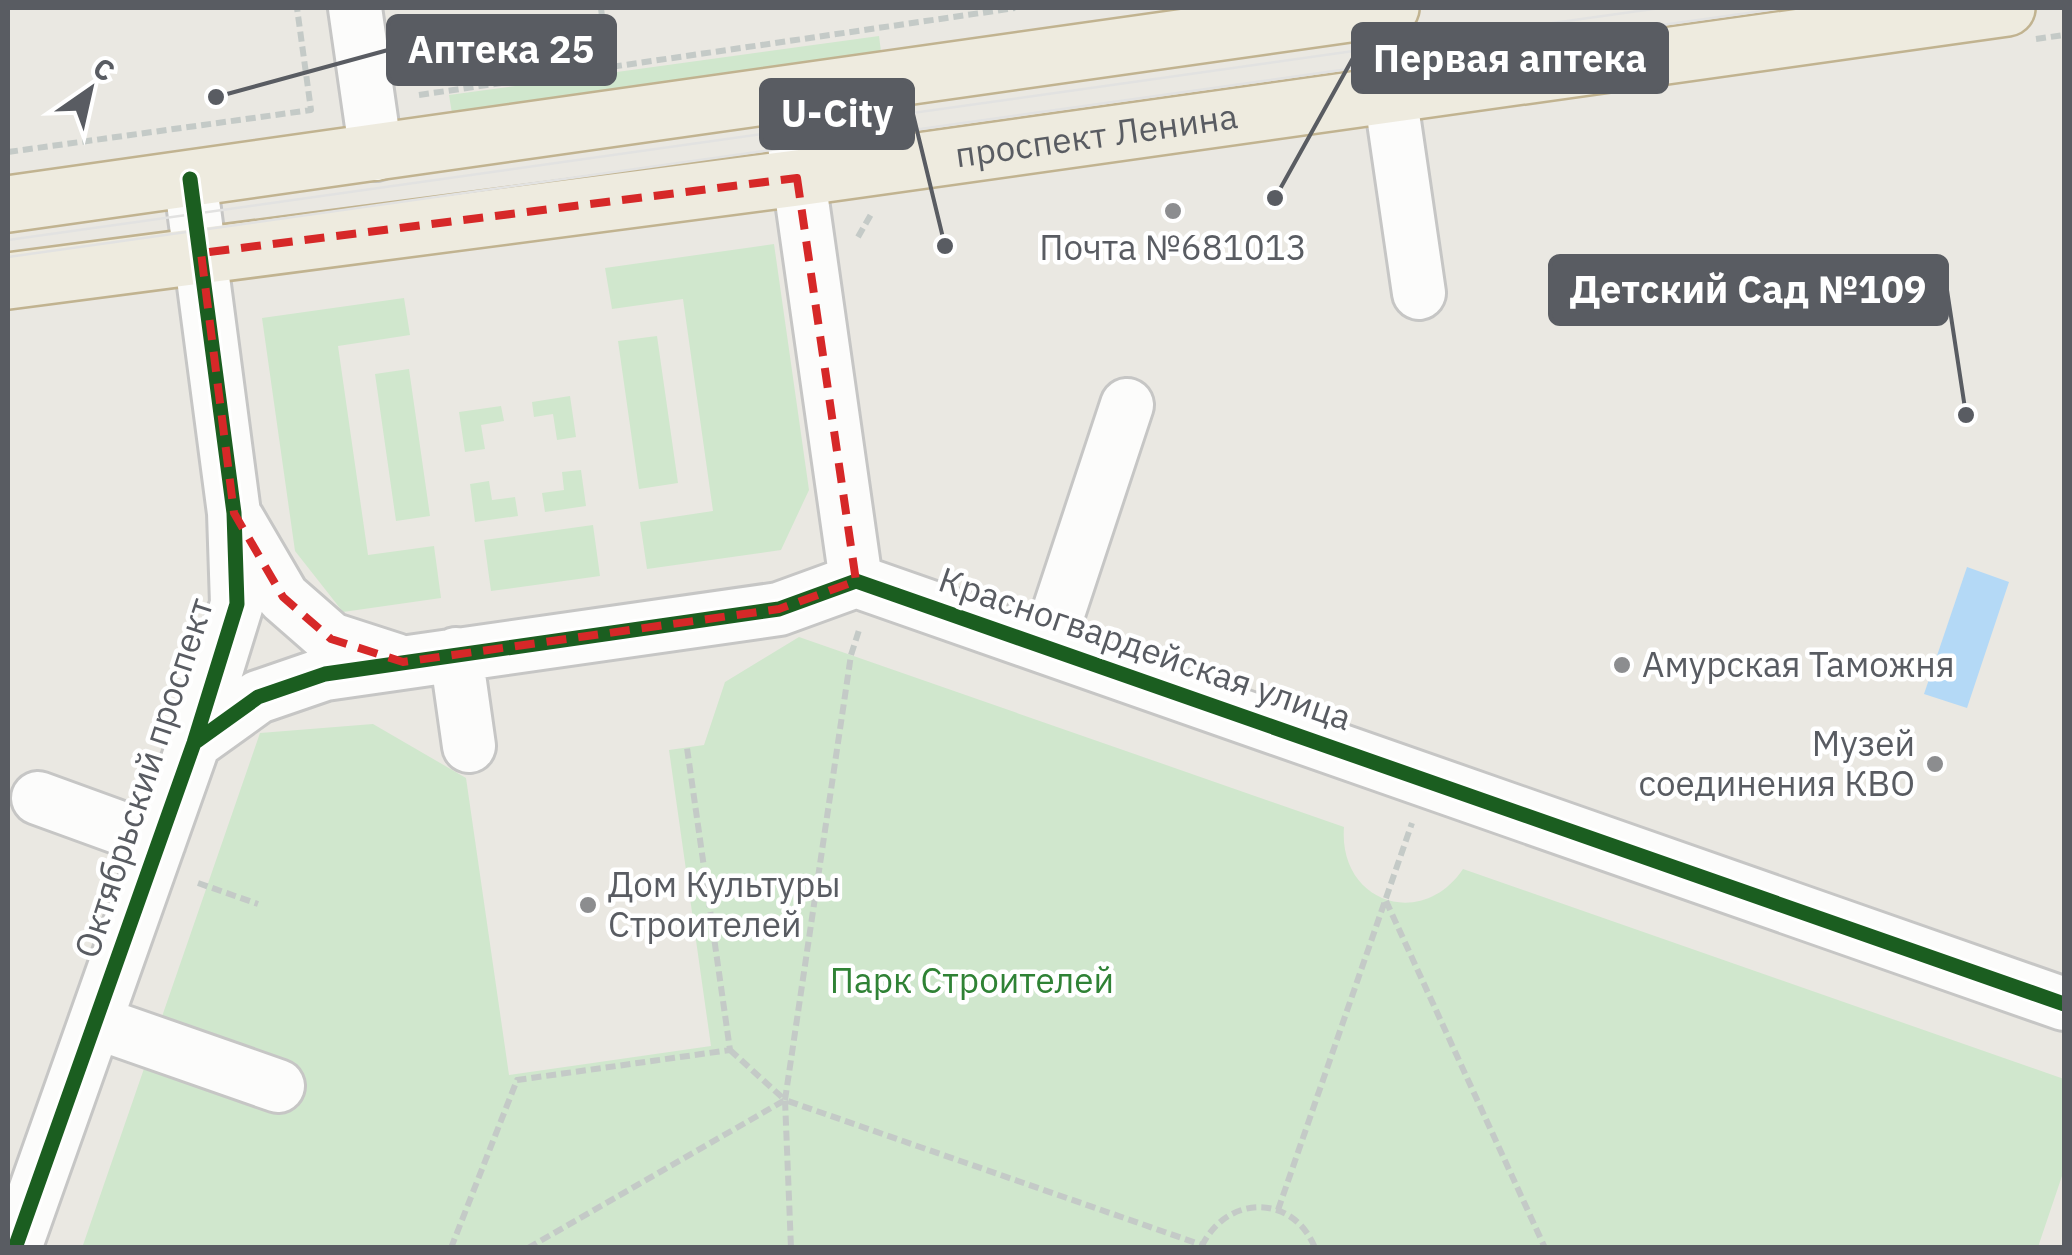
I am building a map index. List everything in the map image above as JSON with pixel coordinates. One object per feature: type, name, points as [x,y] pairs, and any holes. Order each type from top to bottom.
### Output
[{"type":"highway","points":[[8,204],[1391,8]]},
{"type":"highway","name":"проспект Ленина","points":[[8,281],[797,178],[2007,8]]},
{"type":"street","points":[[355,8],[376,154]]},
{"type":"street","points":[[1390,94],[1419,293]]},
{"type":"street","points":[[194,744],[258,697],[325,674],[780,609],[858,604],[786,96]]},
{"type":"street","name":"Октябрьский проспект","points":[[15,1248],[194,744],[237,604],[234,513],[190,179]]},
{"type":"street","points":[[1047,647],[1126,405]]},
{"type":"street","points":[[234,513],[283,597],[331,639],[402,662]]},
{"type":"street","name":"Красногвардейская улица","points":[[858,604],[1047,647],[2064,1004]]},
{"type":"street","points":[[456,654],[469,746]]},
{"type":"street","points":[[38,798],[159,842]]},
{"type":"street","points":[[95,1022],[278,1086]]},
{"type":"path","points":[[8,152],[311,110],[297,8]]},
{"type":"path","points":[[602,8],[608,67]]},
{"type":"path","points":[[419,95],[1015,8]]},
{"type":"path","points":[[858,237],[876,206]]},
{"type":"path","points":[[791,1248],[785,1100],[858,604]]},
{"type":"path","points":[[687,748],[730,1050],[785,1100],[1202,1246],[1218,1222],[1230,1213],[1258,1206],[1278,1210],[1297,1221],[1315,1248]]},
{"type":"path","points":[[1278,1210],[1412,823]]},
{"type":"path","points":[[198,883],[258,904]]},
{"type":"path","points":[[1385,900],[1545,1248]]},
{"type":"path","points":[[452,1248],[517,1080],[730,1050]]},
{"type":"path","points":[[528,1248],[785,1100]]},
{"type":"highlighted area","points":[[797,178],[856,581],[779,609],[403,662],[331,639],[283,597],[234,513],[201,253]]},
{"type":"green space","points":[[879,36],[883,67],[454,126],[449,95]]},
{"type":"green space","points":[[774,244],[809,490],[781,550],[647,569],[640,522],[713,511],[683,299],[612,309],[605,268]]},
{"type":"green space","points":[[404,298],[410,335],[338,346],[368,555],[434,546],[441,598],[343,612],[295,551],[262,318]]},
{"type":"green space","points":[[657,336],[678,483],[639,489],[618,341]]},
{"type":"green space","points":[[409,369],[430,516],[396,521],[375,374]]},
{"type":"green space","points":[[570,396],[576,437],[557,440],[553,414],[534,417],[532,402]]},
{"type":"green space","points":[[501,406],[504,421],[481,425],[485,449],[465,452],[459,412]]},
{"type":"green space","points":[[581,470],[586,506],[545,512],[542,493],[564,490],[562,472]]},
{"type":"green space","points":[[489,481],[492,500],[515,497],[518,516],[475,522],[470,484]]},
{"type":"green space","points":[[593,525],[600,576],[491,591],[484,540]]},
{"type":"green space","name":"Парк Строителей","points":[[799,637],[1344,827],[1346,853],[1354,874],[1368,890],[1386,899],[1405,903],[1426,899],[1446,888],[1463,869],[2064,1079],[2064,1170],[2038,1247],[82,1248],[260,733],[373,724],[466,778],[509,1075],[711,1046],[669,750],[704,745],[725,682]]},
{"type":"water","points":[[1967,567],[2009,582],[1967,708],[1924,694]]},
{"type":"tram line","points":[[8,240],[1660,8]]},
{"type":"tram line","points":[[8,257],[1783,8]]},
{"type":"cycle path","points":[[15,1248],[194,743],[237,604],[234,513],[190,179]]},
{"type":"cycle path","points":[[194,743],[258,697],[325,674],[779,609],[856,581],[2064,1004]]},
{"type":"place","name":"Аптека 25","points":[[216,97]]},
{"type":"place","name":"Первая аптека","points":[[1275,198]]},
{"type":"place","name":"Почта №681013","points":[[1173,211]]},
{"type":"place","name":"U-City","points":[[945,246]]},
{"type":"place","name":"Детский Сад №109","points":[[1966,415]]},
{"type":"place","name":"Амурская Таможня","points":[[1622,665]]},
{"type":"place","name":"Музей соединения КВО","points":[[1935,764]]},
{"type":"place","name":"Дом Культуры Строителей","points":[[588,905]]}]
